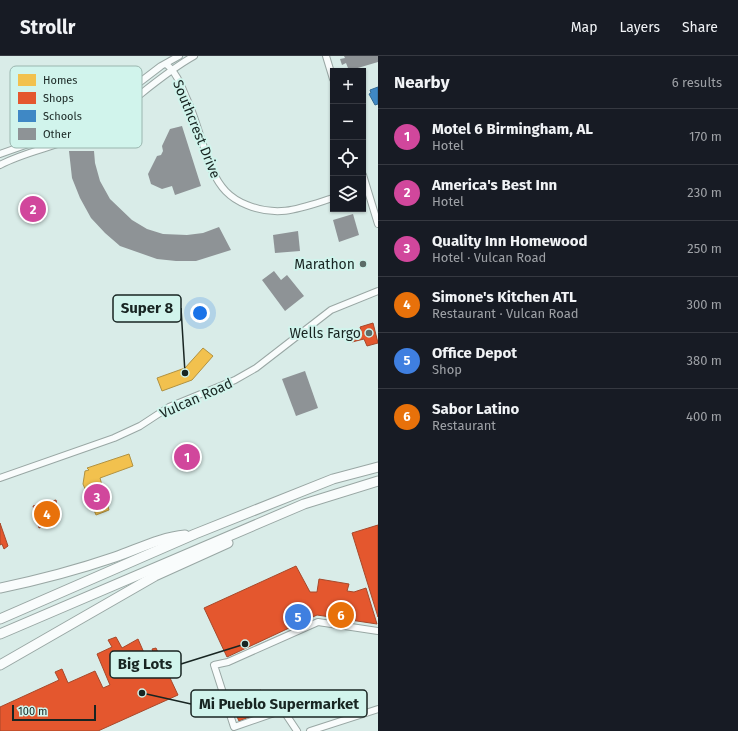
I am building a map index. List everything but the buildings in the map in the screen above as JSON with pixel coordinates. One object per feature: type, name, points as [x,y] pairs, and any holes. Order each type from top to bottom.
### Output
[{"type":"highway","points":[[0,619],[194,534],[333,479],[378,467]]},
{"type":"highway","points":[[0,634],[304,504],[378,481]]},
{"type":"highway","points":[[0,665],[156,576],[278,520],[304,504]]},
{"type":"highway","points":[[0,588],[51,577],[115,557],[173,536],[194,534]]},
{"type":"street","points":[[142,82],[179,56]]},
{"type":"street","points":[[142,94],[173,69],[194,56]]},
{"type":"street","points":[[326,56],[330,69]]},
{"type":"street","points":[[166,64],[173,69]]},
{"type":"street","name":"Southcrest Drive","points":[[173,69],[189,104],[212,169],[222,190],[234,200],[262,212],[275,212],[292,210],[330,199]]},
{"type":"street","points":[[0,154],[17,148]]},
{"type":"street","points":[[0,165],[44,148]]},
{"type":"street","points":[[366,192],[378,224]]},
{"type":"street","name":"Vulcan Road","points":[[0,478],[114,438],[140,426],[170,407],[235,380],[256,368],[331,310],[378,291]]},
{"type":"street","points":[[296,731],[283,710],[234,727],[214,665],[228,662],[318,622],[378,631]]},
{"type":"street","points":[[316,730],[378,709]]},
{"type":"place","name":"America's Best Inn","points":[[33,209]]},
{"type":"place","name":"Marathon","points":[[363,264]]},
{"type":"place","name":"Wells Fargo","points":[[369,333]]},
{"type":"place","name":"Super 8","points":[[185,373]]},
{"type":"place","name":"Motel 6 Birmingham, AL","points":[[187,457]]},
{"type":"place","name":"Quality Inn Homewood","points":[[97,497]]},
{"type":"place","name":"Simone's Kitchen ATL","points":[[47,514]]},
{"type":"place","name":"Sabor Latino","points":[[341,615]]},
{"type":"place","name":"Office Depot","points":[[298,617]]},
{"type":"place","name":"Big Lots","points":[[245,644]]},
{"type":"place","name":"Mi Pueblo Supermarket","points":[[142,693]]}]
